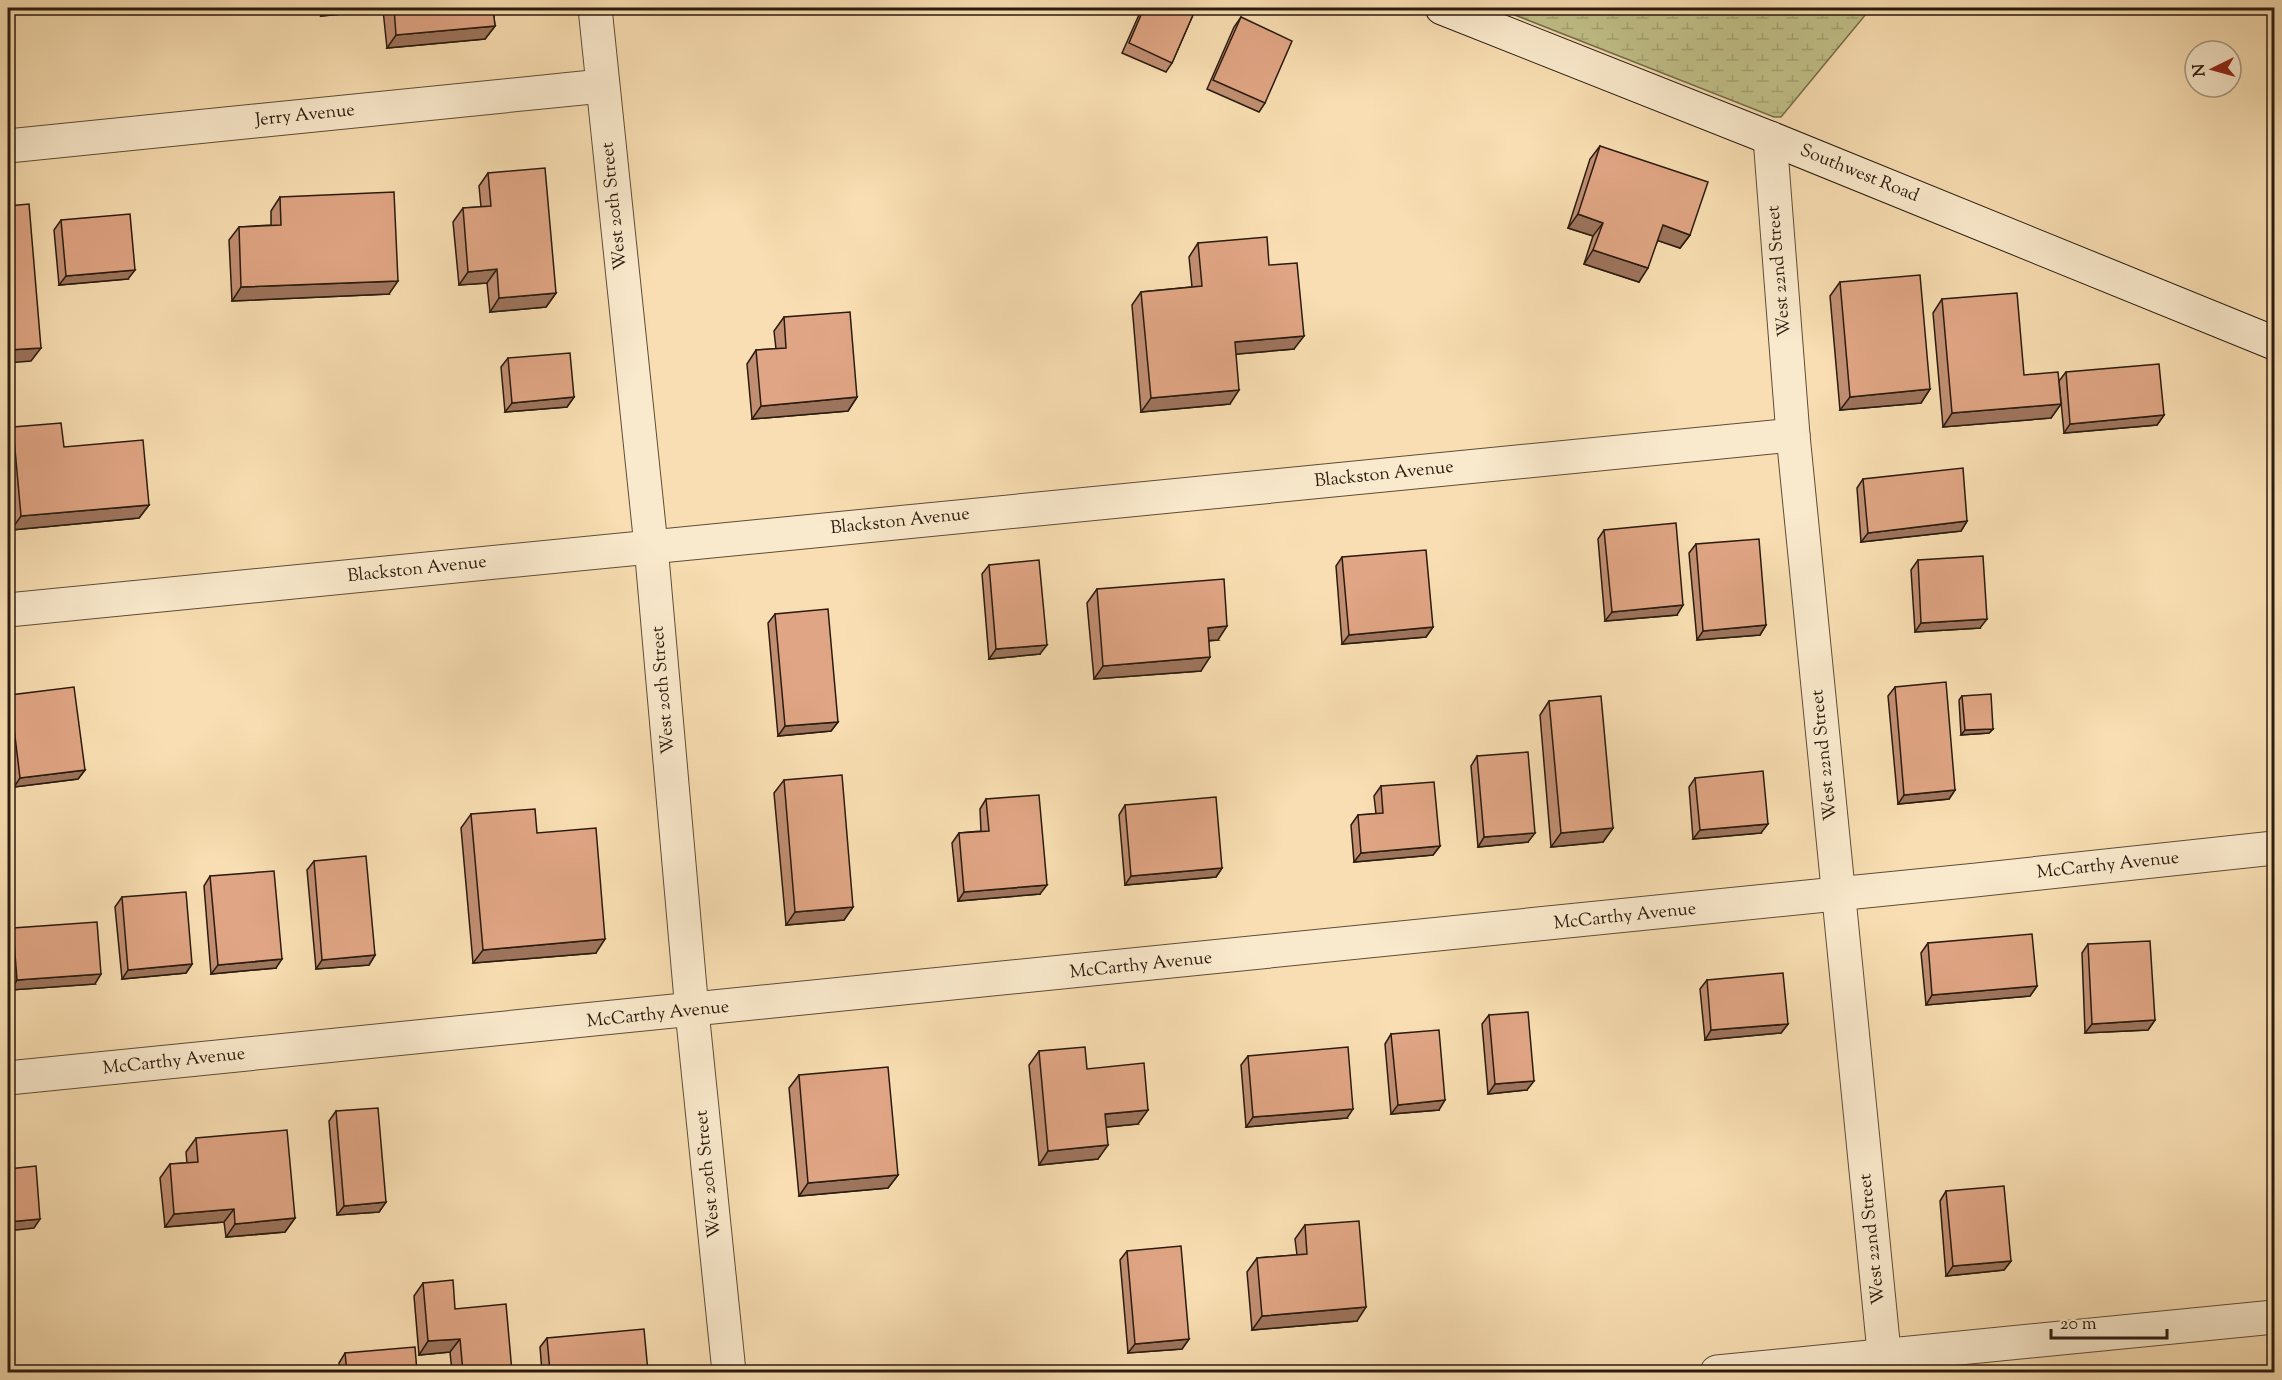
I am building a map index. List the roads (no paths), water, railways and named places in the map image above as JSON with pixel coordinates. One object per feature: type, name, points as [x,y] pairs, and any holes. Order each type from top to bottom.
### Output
[{"type":"street","name":"West 20th Street","points":[[595,8],[651,546],[692,1011],[729,1372]]},
{"type":"street","name":"Southwest Road","points":[[1442,8],[1770,138],[2274,343]]},
{"type":"street","name":"Jerry Avenue","points":[[8,146],[602,86]]},
{"type":"street","name":"West 22nd Street","points":[[1770,138],[1793,435],[1885,1364]]},
{"type":"street","name":"Blackston Avenue","points":[[8,610],[1793,435]]},
{"type":"street","name":"McCarthy Avenue","points":[[8,1078],[1839,895],[2274,848]]},
{"type":"street","points":[[1717,1372],[1885,1364],[2274,1317]]}]
